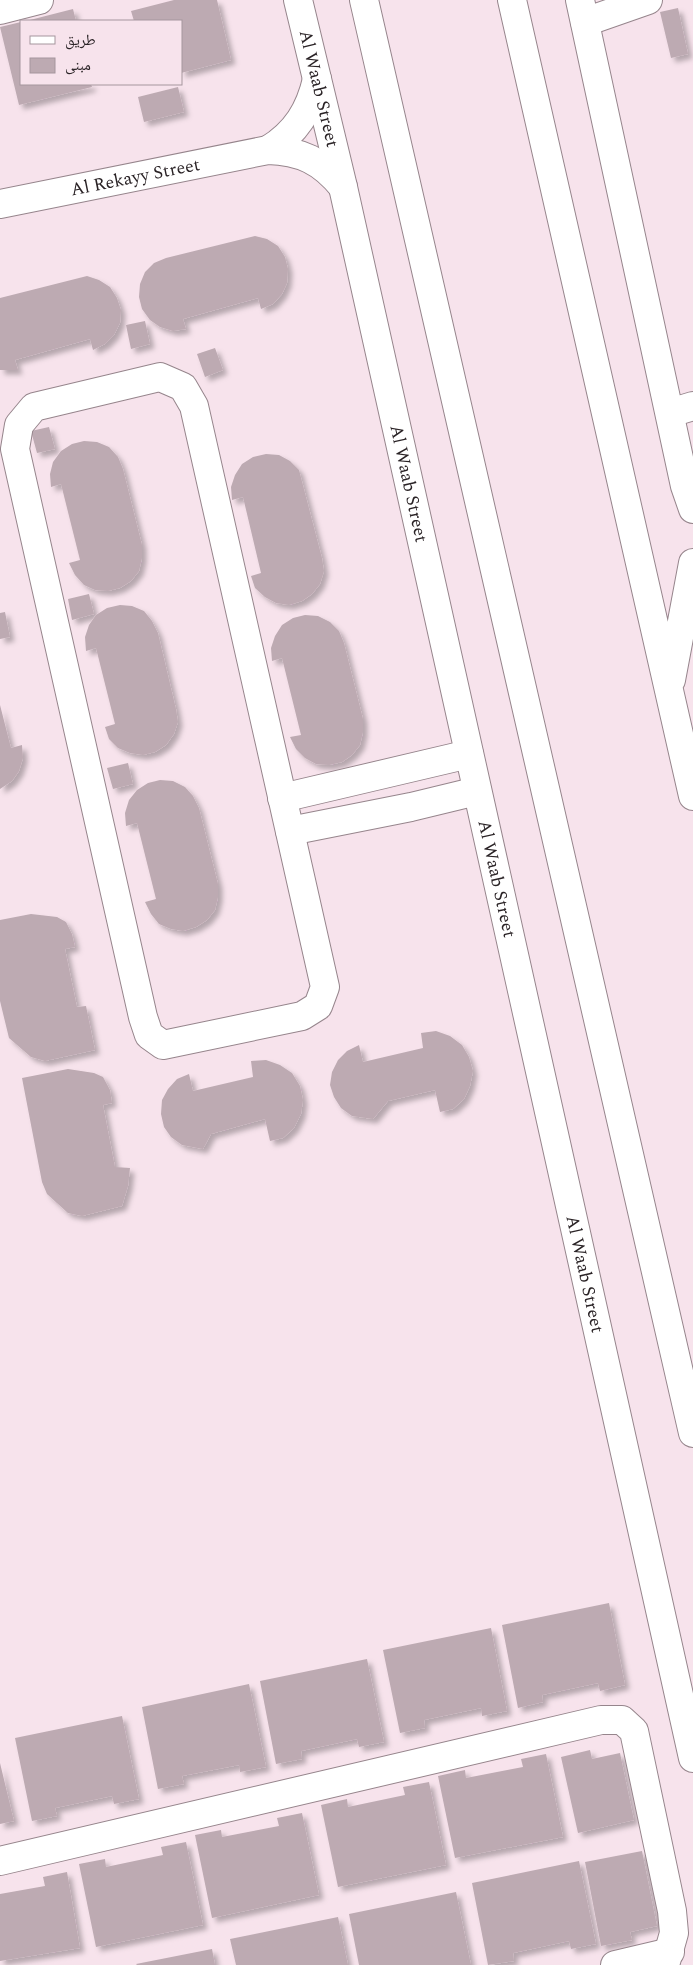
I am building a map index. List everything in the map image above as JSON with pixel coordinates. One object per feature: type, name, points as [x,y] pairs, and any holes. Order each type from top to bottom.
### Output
[{"type":"street","points":[[0,10],[39,0]]},
{"type":"street","name":"Al Waab Street","points":[[298,0],[343,187],[693,1758]]},
{"type":"street","points":[[364,0],[693,1433]]},
{"type":"street","points":[[512,0],[693,796]]},
{"type":"street","points":[[648,0],[583,11],[681,409],[685,486],[693,509]]},
{"type":"street","name":"Al Rekayy Street","points":[[268,150],[284,141],[296,128],[309,105],[317,79]]},
{"type":"street","name":"Al Rekayy Street","points":[[0,204],[268,150],[303,154],[319,162],[343,187]]},
{"type":"street","points":[[160,377],[183,386],[194,406],[282,798],[325,987],[318,1006],[302,1016],[163,1045],[149,1035],[143,1017],[15,449],[19,424],[34,407],[160,377]]},
{"type":"street","points":[[669,691],[693,563]]},
{"type":"street","points":[[282,798],[469,754]]},
{"type":"street","points":[[290,831],[477,791]]},
{"type":"street","points":[[0,1861],[601,1720],[622,1720],[634,1731],[672,1911],[674,1933],[667,1959],[616,1965]]},
{"type":"building","points":[[174,0],[217,0],[231,60],[182,73],[182,20],[134,20],[131,11]]},
{"type":"building","points":[[678,8],[688,54],[671,58],[660,12]]},
{"type":"building","points":[[73,9],[76,20],[30,20]]},
{"type":"building","points":[[20,22],[20,85],[91,85],[92,87],[19,105],[0,27]]},
{"type":"building","points":[[178,87],[184,112],[144,122],[138,97]]},
{"type":"building","points":[[255,236],[267,239],[278,246],[285,257],[288,269],[287,283],[282,294],[273,304],[261,309],[258,298],[183,319],[186,329],[173,331],[160,327],[150,320],[142,309],[139,297],[140,284],[145,272],[154,263],[166,258]]},
{"type":"building","points":[[87,276],[99,280],[110,287],[117,298],[121,310],[120,323],[114,335],[105,344],[93,350],[90,339],[15,360],[18,370],[0,370],[0,298]]},
{"type":"building","points":[[145,321],[150,344],[131,349],[126,325]]},
{"type":"building","points":[[215,348],[223,370],[205,377],[197,354]]},
{"type":"building","points":[[49,427],[55,449],[37,453],[31,431]]},
{"type":"building","points":[[84,441],[97,442],[109,447],[118,457],[123,469],[142,545],[139,571],[131,581],[120,588],[108,591],[95,590],[84,585],[75,575],[69,563],[80,560],[61,484],[51,487],[50,474],[53,462],[61,451],[72,444]]},
{"type":"building","points":[[266,454],[279,455],[290,461],[299,470],[324,571],[320,584],[312,594],[302,601],[289,605],[276,603],[265,597],[255,588],[251,576],[261,573],[243,497],[232,500],[231,487],[235,475],[242,464],[253,457]]},
{"type":"building","points":[[89,594],[94,614],[72,620],[68,599]]},
{"type":"building","points":[[120,605],[132,606],[144,611],[158,633],[178,722],[174,734],[166,745],[155,752],[143,755],[130,753],[118,748],[109,739],[105,727],[115,724],[96,648],[86,651],[85,637],[89,625],[96,615],[107,608]]},
{"type":"building","points":[[5,612],[10,637],[0,639],[0,613]]},
{"type":"building","points":[[305,615],[318,616],[330,622],[339,631],[344,643],[363,719],[360,745],[352,755],[342,762],[329,765],[316,764],[305,758],[296,749],[290,737],[301,735],[282,658],[272,661],[271,648],[275,636],[282,625],[293,618]]},
{"type":"building","points":[[0,705],[11,748],[22,745],[23,758],[19,771],[12,781],[0,789]]},
{"type":"building","points":[[128,763],[133,784],[113,789],[107,768]]},
{"type":"building","points":[[160,780],[173,781],[185,787],[193,796],[199,808],[218,884],[215,910],[207,920],[196,927],[183,931],[159,924],[151,914],[145,902],[156,899],[137,823],[126,826],[125,813],[129,800],[137,790],[148,783]]},
{"type":"building","points":[[31,914],[57,917],[66,922],[72,934],[75,947],[65,949],[77,1007],[86,1006],[95,1050],[45,1061],[31,1057],[9,1038],[0,1001],[0,920]]},
{"type":"building","points":[[436,1031],[450,1036],[462,1045],[469,1057],[473,1071],[470,1086],[464,1099],[453,1109],[440,1112],[435,1090],[388,1101],[373,1119],[352,1116],[341,1108],[334,1097],[330,1085],[332,1072],[338,1060],[347,1051],[359,1045],[363,1062],[423,1048],[421,1033]]},
{"type":"building","points":[[266,1060],[280,1065],[292,1073],[300,1086],[303,1100],[301,1114],[294,1128],[283,1138],[270,1141],[265,1119],[211,1134],[203,1149],[182,1145],[171,1137],[164,1127],[161,1114],[162,1100],[168,1089],[177,1079],[189,1074],[193,1091],[253,1077],[251,1061]]},
{"type":"building","points":[[68,1069],[94,1073],[103,1077],[110,1090],[112,1103],[103,1105],[115,1167],[130,1168],[128,1186],[122,1206],[82,1216],[68,1213],[47,1194],[42,1182],[22,1078]]},
{"type":"building","points":[[609,1603],[625,1685],[600,1691],[598,1683],[542,1695],[543,1702],[518,1708],[502,1625]]},
{"type":"building","points":[[491,1628],[507,1711],[482,1716],[481,1708],[424,1720],[425,1728],[400,1733],[383,1650]]},
{"type":"building","points":[[367,1659],[384,1742],[359,1747],[357,1739],[301,1751],[302,1759],[276,1764],[260,1681]]},
{"type":"building","points":[[249,1684],[266,1767],[240,1772],[239,1765],[182,1776],[184,1784],[158,1789],[142,1707]]},
{"type":"building","points":[[122,1716],[139,1799],[114,1804],[112,1796],[55,1808],[57,1816],[32,1821],[15,1738]]},
{"type":"building","points":[[590,1750],[592,1759],[620,1753],[634,1820],[578,1833],[561,1757]]},
{"type":"building","points":[[546,1754],[563,1837],[455,1858],[438,1776],[465,1770],[466,1778],[523,1767],[521,1759]]},
{"type":"building","points":[[0,1763],[14,1821],[0,1824]]},
{"type":"building","points":[[429,1782],[446,1865],[338,1887],[321,1805],[347,1799],[348,1807],[405,1795],[403,1787]]},
{"type":"building","points":[[302,1813],[319,1895],[212,1918],[195,1835],[221,1830],[222,1837],[279,1826],[277,1818]]},
{"type":"building","points":[[186,1842],[203,1925],[96,1947],[79,1864],[105,1859],[106,1867],[163,1855],[161,1847]]},
{"type":"building","points":[[642,1851],[657,1926],[630,1932],[632,1940],[601,1946],[585,1862]]},
{"type":"building","points":[[579,1861],[596,1944],[571,1949],[569,1941],[513,1953],[514,1961],[488,1965],[472,1883]]},
{"type":"building","points":[[67,1872],[80,1948],[0,1961],[0,1894],[45,1886],[43,1877]]},
{"type":"building","points":[[456,1892],[471,1965],[359,1965],[349,1914]]},
{"type":"building","points":[[338,1917],[348,1965],[236,1965],[230,1939]]},
{"type":"building","points":[[212,1949],[215,1965],[136,1964]]}]
